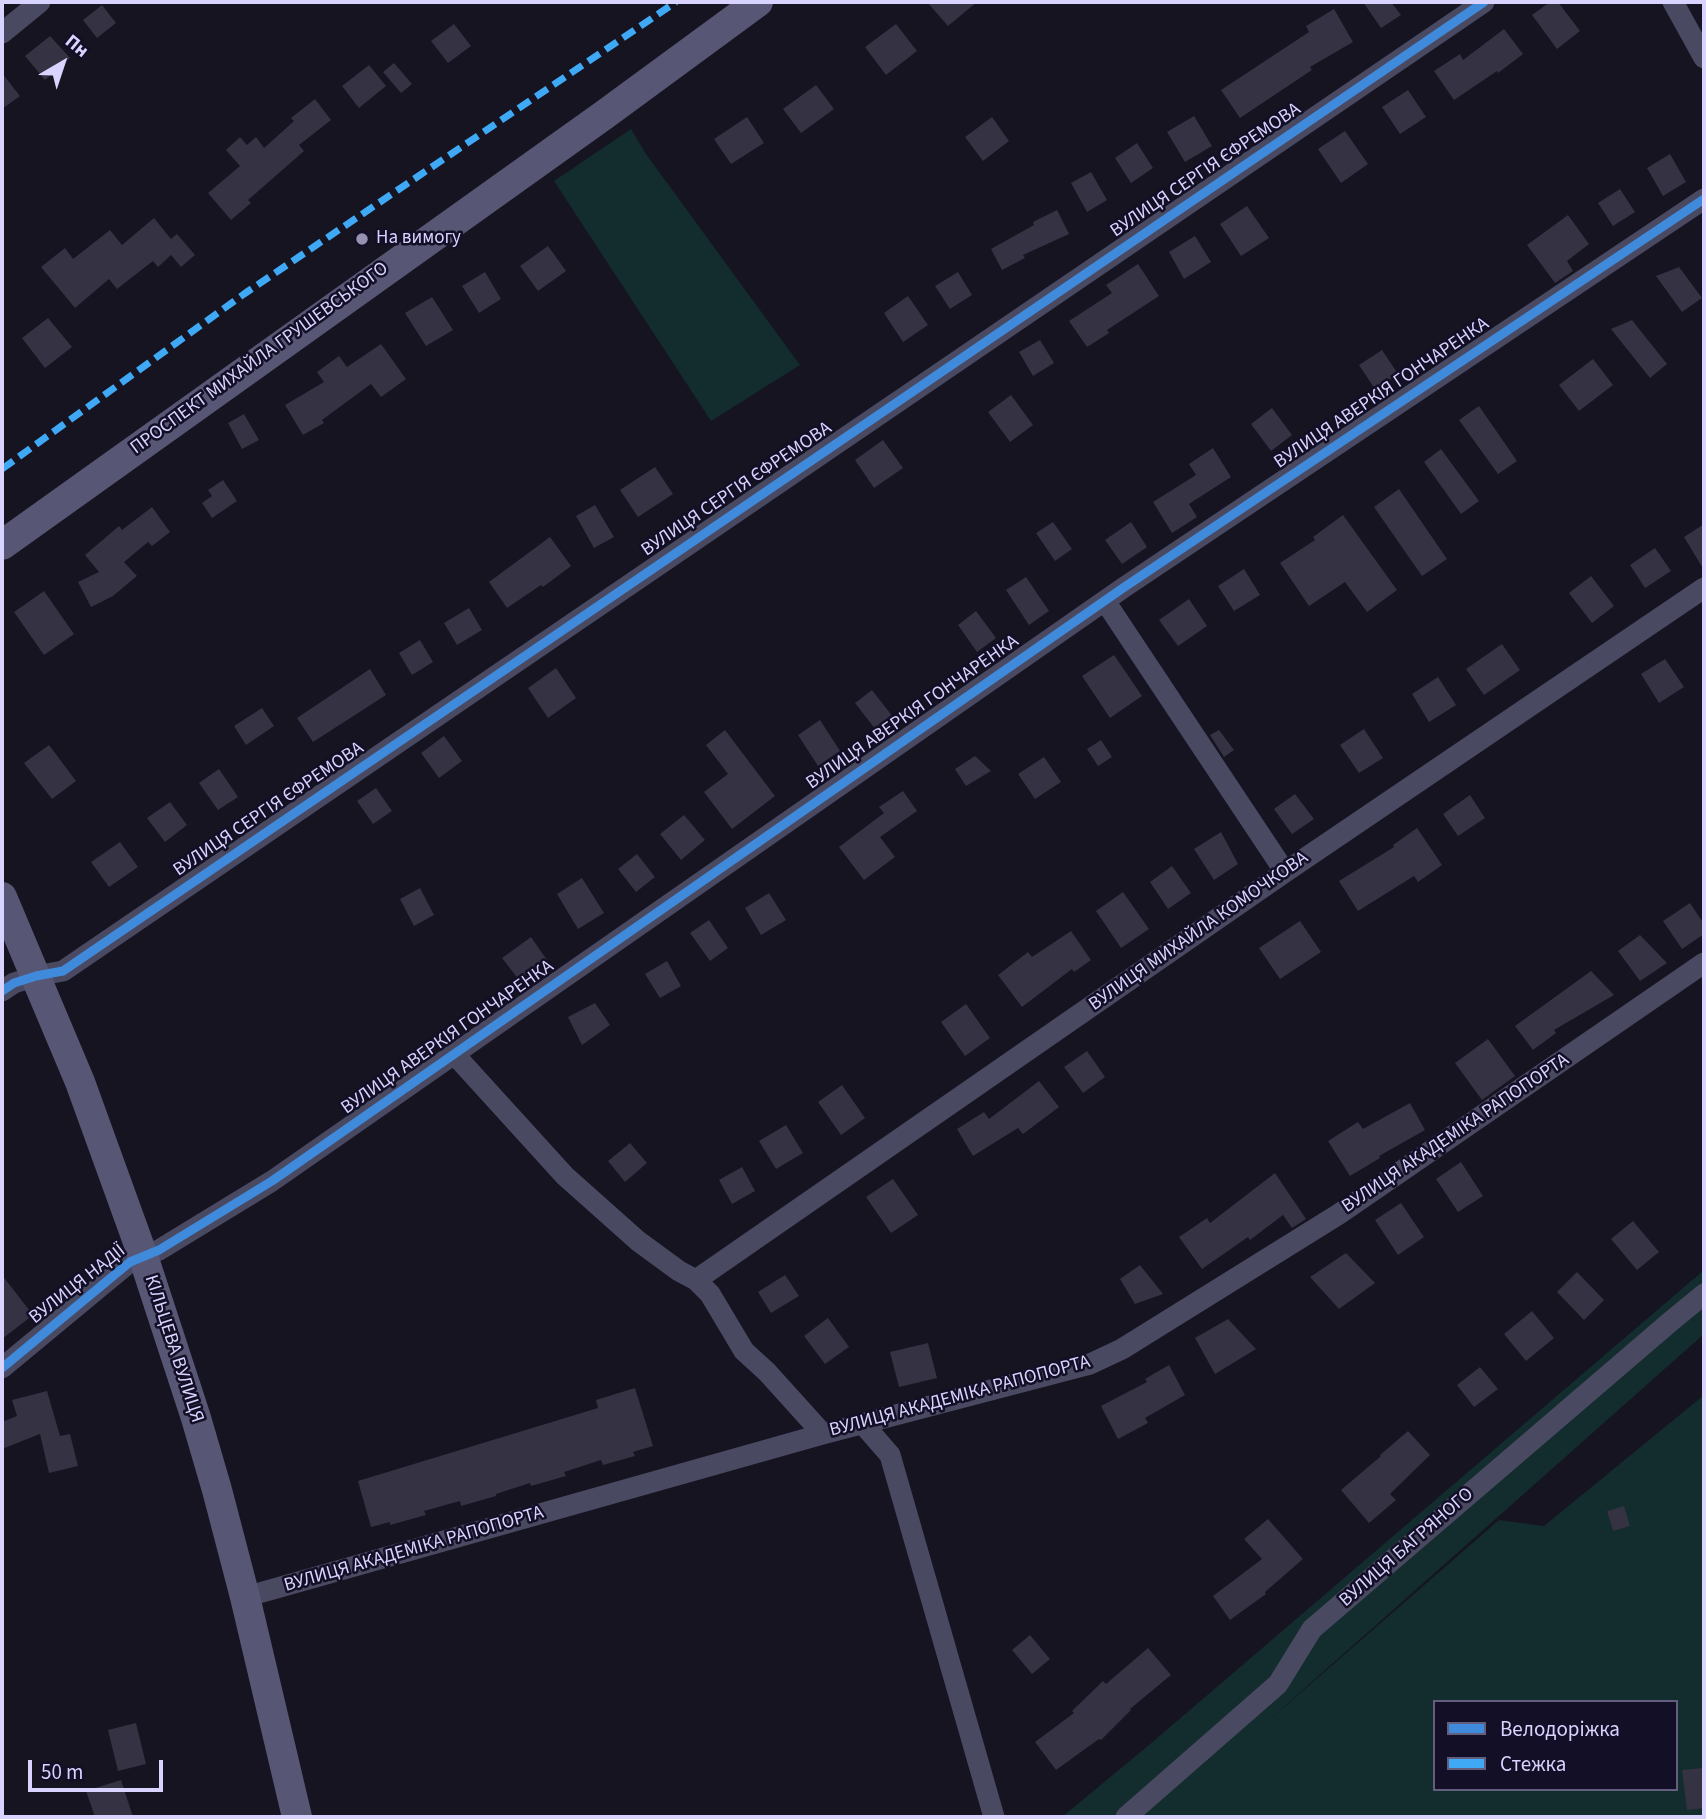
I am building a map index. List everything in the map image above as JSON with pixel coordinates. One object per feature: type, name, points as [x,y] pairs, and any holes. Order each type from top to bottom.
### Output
[{"type":"main road","name":"ПРОСПЕКТ МИХАЙЛА ГРУШЕВСЬКОГО","points":[[2,545],[758,2]]},
{"type":"main road","name":"КІЛЬЦЕВА ВУЛИЦЯ","points":[[2,897],[80,1082],[143,1256],[196,1418],[245,1597],[297,1817]]},
{"type":"street","points":[[2,33],[40,2]]},
{"type":"street","name":"ВУЛИЦЯ СЕРГІЯ ЄФРЕМОВА","points":[[2,991],[36,976],[63,971],[1485,2]]},
{"type":"street","points":[[1673,2],[1704,58]]},
{"type":"street","name":"ВУЛИЦЯ АВЕРКІЯ ГОНЧАРЕНКА","points":[[143,1256],[169,1244],[272,1181],[1105,601],[1704,200]]},
{"type":"street","name":"ВУЛИЦЯ МИХАЙЛА КОМОЧКОВА","points":[[696,1280],[1285,872],[1704,588]]},
{"type":"street","points":[[1105,601],[1285,872]]},
{"type":"street","name":"ВУЛИЦЯ АКАДЕМІКА РАПОПОРТА","points":[[245,1597],[823,1434],[1090,1364],[1122,1349],[1339,1214],[1704,963]]},
{"type":"street","points":[[455,1055],[565,1177],[638,1241],[696,1280],[710,1294],[744,1351],[823,1434]]},
{"type":"street","name":"ВУЛИЦЯ НАДІЇ","points":[[2,1368],[130,1262],[143,1256]]},
{"type":"street","name":"ВУЛИЦЯ БАГРЯНОГО","points":[[1126,1817],[1278,1684],[1312,1629],[1704,1294]]},
{"type":"street","points":[[863,1424],[890,1455],[994,1817]]},
{"type":"green space","points":[[631,129],[646,154],[800,365],[711,421],[554,181]]},
{"type":"green space","points":[[1704,1270],[1704,1334],[1260,1728],[1499,1520],[1544,1526],[1704,1395],[1704,1817],[1062,1817]]},
{"type":"building","points":[[927,2],[977,2],[948,26]]},
{"type":"building","points":[[1363,2],[1391,2],[1401,15],[1381,28]]},
{"type":"building","points":[[1550,2],[1558,2],[1580,31],[1557,49],[1532,15]]},
{"type":"building","points":[[102,5],[116,23],[97,38],[83,20]]},
{"type":"building","points":[[1334,9],[1353,42],[1310,67],[1312,70],[1240,118],[1221,90],[1309,32],[1306,26]]},
{"type":"building","points":[[454,24],[471,46],[448,63],[431,41]]},
{"type":"building","points":[[896,24],[917,51],[886,75],[865,47]]},
{"type":"building","points":[[1504,29],[1523,54],[1454,100],[1434,71],[1460,54],[1463,60]]},
{"type":"building","points":[[50,36],[70,58],[45,80],[25,56]]},
{"type":"building","points":[[394,63],[412,84],[401,93],[383,72]]},
{"type":"building","points":[[369,65],[386,86],[359,108],[342,86]]},
{"type":"building","points":[[2,73],[20,96],[2,109]]},
{"type":"building","points":[[816,85],[834,109],[801,133],[783,109]]},
{"type":"building","points":[[1408,90],[1426,117],[1400,134],[1382,107]]},
{"type":"building","points":[[315,99],[331,120],[299,145],[304,151],[248,200],[251,203],[231,220],[208,193],[240,166],[226,150],[240,137],[247,145],[256,137],[264,148],[294,121],[291,118]]},
{"type":"building","points":[[1194,116],[1212,146],[1185,162],[1167,132]]},
{"type":"building","points":[[747,117],[764,143],[731,164],[714,139]]},
{"type":"building","points":[[992,117],[1009,141],[983,161],[965,137]]},
{"type":"building","points":[[1345,131],[1368,164],[1341,183],[1318,149]]},
{"type":"building","points":[[1137,143],[1153,168],[1131,183],[1115,158]]},
{"type":"building","points":[[1670,154],[1686,182],[1663,196],[1647,168]]},
{"type":"building","points":[[1091,172],[1107,200],[1087,212],[1071,183]]},
{"type":"building","points":[[1620,189],[1635,212],[1613,226],[1598,203]]},
{"type":"building","points":[[1247,206],[1269,238],[1241,256],[1220,224]]},
{"type":"building","points":[[1057,210],[1069,234],[1023,255],[1025,258],[1002,270],[991,249]]},
{"type":"building","points":[[1568,215],[1589,244],[1567,261],[1573,271],[1555,283],[1527,245]]},
{"type":"building","points":[[154,218],[171,239],[177,234],[195,255],[181,267],[171,255],[158,267],[153,261],[117,289],[109,279],[75,308],[41,267],[65,248],[73,259],[110,230],[122,245]]},
{"type":"building","points":[[1195,236],[1211,262],[1184,279],[1169,252]]},
{"type":"building","points":[[548,246],[566,271],[538,291],[520,266]]},
{"type":"building","points":[[1138,264],[1159,296],[1107,330],[1109,333],[1087,347],[1069,321],[1112,293],[1106,285]]},
{"type":"building","points":[[1679,267],[1702,298],[1682,312],[1656,276]]},
{"type":"building","points":[[485,272],[501,299],[479,313],[462,286]]},
{"type":"building","points":[[958,272],[972,295],[950,309],[935,286]]},
{"type":"building","points":[[908,296],[928,325],[903,342],[884,313]]},
{"type":"building","points":[[432,297],[453,330],[426,346],[405,313]]},
{"type":"building","points":[[48,318],[72,347],[45,368],[22,338]]},
{"type":"building","points":[[1632,320],[1667,364],[1650,378],[1611,329]]},
{"type":"building","points":[[1040,340],[1054,363],[1033,376],[1019,352]]},
{"type":"building","points":[[381,344],[406,379],[381,397],[371,384],[322,420],[324,423],[303,435],[285,405],[324,382],[317,372],[339,356],[347,367]]},
{"type":"building","points":[[1382,350],[1398,374],[1375,389],[1359,365]]},
{"type":"building","points":[[1593,359],[1613,385],[1579,411],[1559,385]]},
{"type":"building","points":[[1011,395],[1033,425],[1010,442],[988,412]]},
{"type":"building","points":[[1479,406],[1517,461],[1498,474],[1459,420]]},
{"type":"building","points":[[1272,408],[1292,435],[1271,451],[1251,424]]},
{"type":"building","points":[[244,414],[259,440],[242,449],[228,423]]},
{"type":"building","points":[[883,440],[903,468],[874,488],[855,460]]},
{"type":"building","points":[[1213,448],[1231,477],[1189,504],[1197,517],[1172,533],[1153,502],[1196,475],[1189,464]]},
{"type":"building","points":[[1441,449],[1479,501],[1461,514],[1424,462]]},
{"type":"building","points":[[655,467],[673,494],[638,517],[620,490]]},
{"type":"building","points":[[223,480],[237,501],[212,518],[202,503],[212,496],[208,490]]},
{"type":"building","points":[[1399,489],[1447,559],[1422,576],[1374,507]]},
{"type":"building","points":[[595,505],[614,537],[594,548],[576,516]]},
{"type":"building","points":[[152,507],[170,532],[152,546],[148,542],[124,562],[137,576],[113,596],[91,607],[78,582],[99,572],[85,555],[119,526],[122,530]]},
{"type":"building","points":[[1343,515],[1397,590],[1367,612],[1345,582],[1309,606],[1280,563],[1315,540],[1313,537]]},
{"type":"building","points":[[1053,522],[1072,549],[1055,561],[1036,533]]},
{"type":"building","points":[[1131,522],[1147,547],[1122,564],[1105,540]]},
{"type":"building","points":[[1704,524],[1704,570],[1684,537]]},
{"type":"building","points":[[550,537],[571,566],[543,587],[541,585],[507,608],[489,582]]},
{"type":"building","points":[[1655,548],[1671,571],[1645,588],[1630,565]]},
{"type":"building","points":[[1244,569],[1260,595],[1234,611],[1218,586]]},
{"type":"building","points":[[1591,576],[1614,606],[1592,623],[1569,593]]},
{"type":"building","points":[[1026,577],[1049,611],[1029,625],[1006,590]]},
{"type":"building","points":[[44,591],[74,634],[44,655],[14,612]]},
{"type":"building","points":[[1189,599],[1207,626],[1178,646],[1159,620]]},
{"type":"building","points":[[469,608],[482,630],[457,645],[444,623]]},
{"type":"building","points":[[976,611],[996,638],[977,652],[958,625]]},
{"type":"building","points":[[420,640],[433,662],[412,675],[399,653]]},
{"type":"building","points":[[1502,644],[1520,670],[1484,695],[1466,669]]},
{"type":"building","points":[[1114,655],[1142,696],[1110,718],[1082,676]]},
{"type":"building","points":[[1665,659],[1684,687],[1659,703],[1641,674]]},
{"type":"building","points":[[556,668],[576,698],[548,718],[528,688]]},
{"type":"building","points":[[370,669],[386,695],[313,742],[297,718]]},
{"type":"building","points":[[1438,677],[1456,705],[1429,722],[1412,694]]},
{"type":"building","points":[[872,690],[893,717],[876,730],[855,703]]},
{"type":"building","points":[[262,708],[274,726],[246,745],[234,726]]},
{"type":"building","points":[[820,720],[840,751],[818,766],[798,735]]},
{"type":"building","points":[[1364,729],[1383,758],[1359,773],[1340,745]]},
{"type":"building","points":[[725,730],[775,796],[732,829],[704,792],[728,774],[706,745]]},
{"type":"building","points":[[1219,730],[1234,750],[1224,757],[1210,735]]},
{"type":"building","points":[[444,736],[462,761],[439,778],[421,753]]},
{"type":"building","points":[[1101,740],[1112,757],[1098,766],[1087,749]]},
{"type":"building","points":[[49,745],[76,781],[52,799],[24,763]]},
{"type":"building","points":[[975,756],[991,771],[966,786],[955,769]]},
{"type":"building","points":[[1044,757],[1061,782],[1035,799],[1018,774]]},
{"type":"building","points":[[219,769],[238,797],[218,810],[199,783]]},
{"type":"building","points":[[376,788],[392,811],[373,824],[357,801]]},
{"type":"building","points":[[903,791],[917,811],[880,837],[895,857],[864,880],[839,847],[884,813],[879,807]]},
{"type":"building","points":[[1295,794],[1314,819],[1292,834],[1274,809]]},
{"type":"building","points":[[1470,795],[1485,818],[1458,836],[1443,814]]},
{"type":"building","points":[[170,802],[187,825],[165,842],[147,818]]},
{"type":"building","points":[[684,815],[705,840],[681,860],[660,834]]},
{"type":"building","points":[[1417,828],[1442,865],[1418,882],[1414,876],[1358,911],[1339,881],[1394,847],[1393,845]]},
{"type":"building","points":[[1221,832],[1238,864],[1214,880],[1194,849]]},
{"type":"building","points":[[120,842],[138,867],[109,887],[91,862]]},
{"type":"building","points":[[637,854],[655,877],[636,892],[618,869]]},
{"type":"building","points":[[1172,866],[1191,893],[1168,909],[1150,882]]},
{"type":"building","points":[[582,878],[604,913],[578,929],[557,894]]},
{"type":"building","points":[[420,888],[434,915],[414,926],[400,899]]},
{"type":"building","points":[[1123,892],[1149,929],[1121,948],[1096,911]]},
{"type":"building","points":[[769,893],[786,920],[761,935],[745,908]]},
{"type":"building","points":[[1690,903],[1704,924],[1704,934],[1682,949],[1663,921]]},
{"type":"building","points":[[709,920],[728,948],[710,961],[690,933]]},
{"type":"building","points":[[1300,921],[1321,952],[1280,979],[1259,948]]},
{"type":"building","points":[[1071,931],[1091,960],[1074,972],[1072,969],[1022,1007],[998,975],[1028,952],[1032,957]]},
{"type":"building","points":[[1640,935],[1667,963],[1640,981],[1618,951]]},
{"type":"building","points":[[531,937],[547,960],[519,980],[502,958]]},
{"type":"building","points":[[667,961],[681,986],[660,998],[645,974]]},
{"type":"building","points":[[1591,971],[1614,995],[1554,1030],[1556,1033],[1533,1050],[1515,1026]]},
{"type":"building","points":[[595,1003],[610,1025],[582,1045],[568,1017]]},
{"type":"building","points":[[966,1004],[990,1038],[965,1056],[941,1022]]},
{"type":"building","points":[[1488,1039],[1515,1076],[1482,1100],[1455,1063]]},
{"type":"building","points":[[1087,1051],[1105,1077],[1083,1093],[1064,1067]]},
{"type":"building","points":[[1039,1081],[1059,1107],[1023,1134],[1018,1128],[973,1156],[957,1129],[984,1112],[989,1119]]},
{"type":"building","points":[[842,1085],[865,1118],[841,1135],[818,1102]]},
{"type":"building","points":[[1410,1103],[1425,1130],[1350,1176],[1328,1141],[1358,1122],[1363,1129]]},
{"type":"building","points":[[786,1125],[803,1153],[776,1169],[759,1141]]},
{"type":"building","points":[[630,1143],[647,1163],[625,1182],[608,1161]]},
{"type":"building","points":[[1461,1162],[1483,1196],[1458,1212],[1436,1179]]},
{"type":"building","points":[[742,1167],[755,1191],[732,1204],[719,1180]]},
{"type":"building","points":[[1275,1173],[1306,1219],[1292,1228],[1283,1215],[1250,1240],[1248,1237],[1202,1269],[1179,1237],[1207,1218],[1210,1223]]},
{"type":"building","points":[[893,1179],[918,1215],[891,1233],[866,1197]]},
{"type":"building","points":[[1401,1203],[1424,1237],[1398,1255],[1375,1220]]},
{"type":"building","points":[[1633,1221],[1659,1252],[1637,1270],[1611,1239]]},
{"type":"building","points":[[1346,1253],[1375,1283],[1339,1309],[1310,1277]]},
{"type":"building","points":[[1140,1265],[1163,1294],[1135,1304],[1120,1279]]},
{"type":"building","points":[[1577,1272],[1604,1300],[1584,1320],[1557,1292]]},
{"type":"building","points":[[2,1275],[33,1315],[2,1339]]},
{"type":"building","points":[[785,1275],[799,1296],[771,1313],[758,1292]]},
{"type":"building","points":[[1532,1311],[1554,1338],[1526,1361],[1504,1334]]},
{"type":"building","points":[[828,1318],[849,1347],[825,1364],[804,1336]]},
{"type":"building","points":[[1228,1319],[1256,1349],[1215,1374],[1195,1338]]},
{"type":"building","points":[[928,1343],[937,1378],[899,1387],[890,1352]]},
{"type":"building","points":[[1169,1365],[1185,1395],[1145,1418],[1148,1423],[1118,1439],[1101,1406],[1147,1382],[1145,1379]]},
{"type":"building","points":[[1480,1367],[1498,1389],[1474,1407],[1457,1385]]},
{"type":"building","points":[[635,1388],[653,1446],[633,1452],[635,1456],[603,1465],[601,1460],[564,1472],[566,1476],[531,1486],[530,1483],[461,1506],[460,1501],[424,1511],[426,1515],[390,1525],[390,1522],[371,1527],[358,1481],[598,1408],[596,1400]]},
{"type":"building","points":[[47,1391],[60,1436],[70,1434],[78,1466],[49,1473],[40,1434],[2,1449],[2,1422],[17,1416],[12,1400]]},
{"type":"building","points":[[1408,1431],[1430,1455],[1390,1494],[1396,1500],[1369,1523],[1341,1490]]},
{"type":"building","points":[[1624,1506],[1630,1526],[1613,1531],[1607,1511]]},
{"type":"building","points":[[1268,1519],[1303,1559],[1265,1592],[1266,1594],[1230,1620],[1213,1596],[1262,1559],[1244,1539]]},
{"type":"building","points":[[1030,1635],[1050,1659],[1032,1674],[1012,1650]]},
{"type":"building","points":[[1148,1648],[1171,1675],[1130,1709],[1101,1740],[1056,1770],[1035,1742],[1074,1713],[1072,1711],[1103,1681],[1106,1684]]},
{"type":"building","points":[[136,1723],[146,1764],[118,1771],[108,1730]]},
{"type":"building","points":[[1704,1768],[1704,1808],[1687,1810],[1682,1770]]},
{"type":"building","points":[[121,1780],[133,1817],[95,1817],[86,1791]]},
{"type":"marked path","points":[[2,469],[244,294],[676,2]]},
{"type":"cycle path","points":[[2,991],[14,983],[63,971],[1484,2]]},
{"type":"cycle path","points":[[2,1368],[130,1262],[159,1250],[272,1181],[1123,588],[1704,199]]},
{"type":"place","name":"На вимогу","points":[[362,239]]}]
